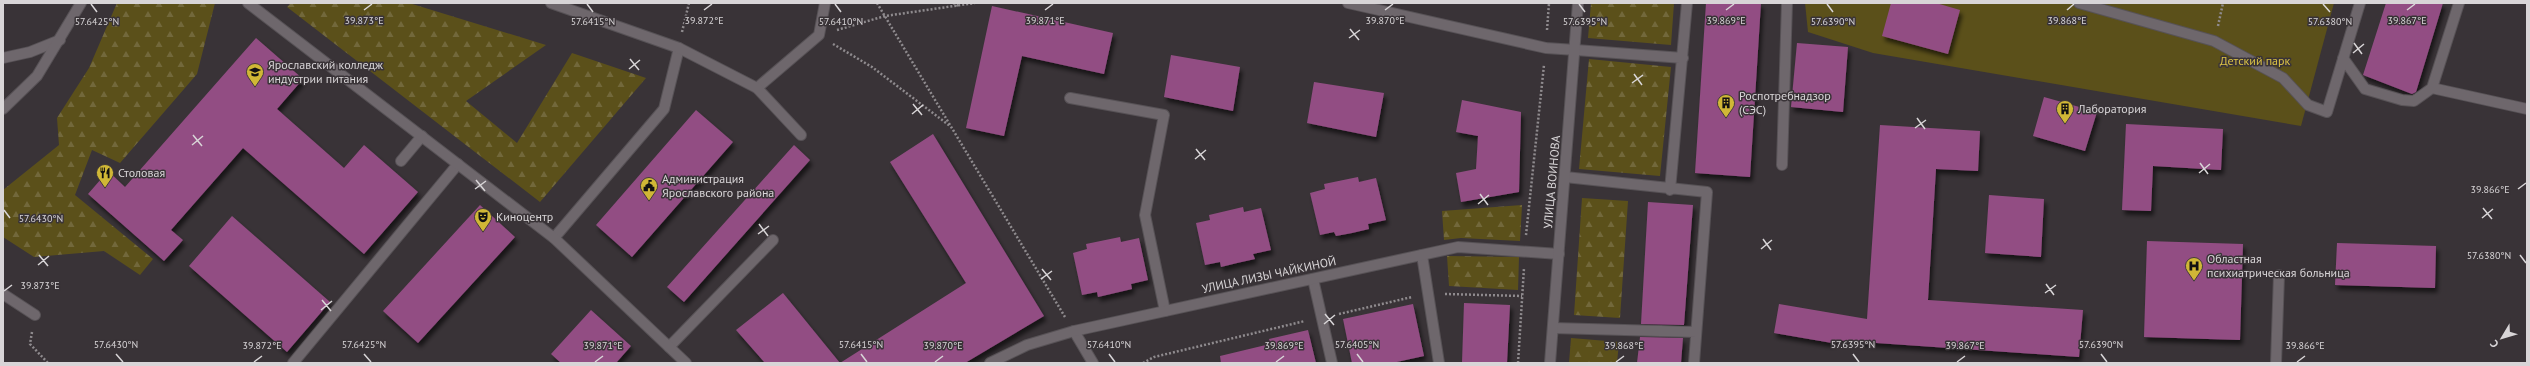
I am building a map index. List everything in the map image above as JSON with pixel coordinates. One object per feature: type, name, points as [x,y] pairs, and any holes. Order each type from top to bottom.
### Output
[{"type":"street","points":[[248,3],[554,238],[686,363]]},
{"type":"street","points":[[551,3],[679,48],[757,88],[801,135]]},
{"type":"street","points":[[757,88],[819,35],[825,3]]},
{"type":"street","points":[[1348,3],[1546,48],[1683,58]]},
{"type":"street","name":"УЛИЦА ВОИНОВА","points":[[1550,363],[1576,50],[1578,3]]},
{"type":"street","points":[[1670,190],[1687,3]]},
{"type":"street","points":[[1782,165],[1787,3]]},
{"type":"street","points":[[2079,3],[2214,41],[2283,78],[2308,105],[2327,112],[2360,3]]},
{"type":"street","points":[[2343,58],[2365,88],[2402,100],[2414,101],[2432,88],[2459,3]]},
{"type":"street","points":[[3,109],[37,76],[81,4]]},
{"type":"street","points":[[3,58],[30,52],[60,40]]},
{"type":"street","points":[[554,238],[664,109],[679,48]]},
{"type":"street","points":[[2432,88],[2527,109]]},
{"type":"street","points":[[1070,98],[1164,115],[1145,215],[1165,311]]},
{"type":"street","points":[[401,161],[422,136]]},
{"type":"street","points":[[293,363],[458,164]]},
{"type":"street","points":[[1565,177],[1670,190],[1707,192],[1694,363]]},
{"type":"street","points":[[669,347],[773,240]]},
{"type":"street","name":"УЛИЦА ЛИЗЫ ЧАЙКИНОЙ","points":[[990,363],[1027,345],[1074,331],[1458,247],[1559,254]]},
{"type":"street","points":[[1422,255],[1438,363]]},
{"type":"street","points":[[2276,363],[2279,275]]},
{"type":"street","points":[[1313,279],[1332,363]]},
{"type":"street","points":[[3,294],[35,316]]},
{"type":"street","points":[[1553,328],[1696,332]]},
{"type":"street","points":[[1074,331],[1093,363]]},
{"type":"path","points":[[679,48],[689,3]]},
{"type":"path","points":[[877,3],[1074,331]]},
{"type":"path","points":[[953,3],[959,6]]},
{"type":"path","points":[[819,35],[885,16],[975,3]]},
{"type":"path","points":[[1518,363],[1525,251],[1546,48],[1549,3]]},
{"type":"path","points":[[2214,41],[2223,3]]},
{"type":"path","points":[[819,35],[872,67],[952,128]]},
{"type":"path","points":[[35,316],[30,344],[48,363]]},
{"type":"green space","points":[[117,3],[215,3],[197,74],[120,163],[92,150],[75,195],[153,259],[140,275],[104,251],[34,257],[3,237],[3,190],[59,145],[57,118],[89,68]]},
{"type":"green space","points":[[291,3],[409,3],[546,45],[466,101],[517,143],[572,53],[646,78],[540,202],[287,7]]},
{"type":"green space","points":[[1591,3],[1674,3],[1671,45],[1588,38]]},
{"type":"green space","name":"Детский парк","points":[[1805,3],[2334,3],[2301,126],[1873,53],[1808,32]]},
{"type":"green space","points":[[1589,59],[1671,67],[1660,176],[1579,169]]},
{"type":"green space","points":[[1582,198],[1628,201],[1620,318],[1574,315]]},
{"type":"green space","points":[[1522,205],[1520,241],[1461,238],[1444,240],[1442,211]]},
{"type":"green space","points":[[1447,256],[1519,257],[1518,290],[1449,286]]},
{"type":"green space","points":[[1571,338],[1619,342],[1617,363],[1569,363]]},
{"type":"building","name":"Роспотребнадзор (СЭС)","points":[[1706,3],[1761,3],[1750,177],[1695,173]]},
{"type":"building","points":[[1891,3],[1936,3],[1960,10],[1948,54],[1882,36]]},
{"type":"building","points":[[2386,3],[2443,3],[2416,92],[2412,94],[2363,75]]},
{"type":"building","points":[[992,6],[1113,33],[1104,74],[1022,56],[1004,136],[966,128]]},
{"type":"building","points":[[256,38],[303,79],[277,109],[344,168],[364,145],[418,192],[364,254],[243,148],[171,230],[183,240],[164,261],[88,194],[108,171],[125,187]]},
{"type":"building","points":[[1797,43],[1848,47],[1843,112],[1791,107]]},
{"type":"building","points":[[1171,55],[1240,67],[1233,111],[1164,97]]},
{"type":"building","points":[[1314,82],[1384,93],[1376,137],[1307,123]]},
{"type":"building","name":"Лаборатория","points":[[2044,97],[2097,112],[2085,151],[2033,136]]},
{"type":"building","points":[[1462,100],[1521,112],[1519,192],[1461,202],[1456,173],[1476,169],[1478,136],[1456,132]]},
{"type":"building","name":"Администрация Ярославского района","points":[[696,110],[733,142],[632,257],[596,225]]},
{"type":"building","points":[[2126,124],[2223,129],[2221,170],[2153,166],[2151,211],[2122,210]]},
{"type":"building","points":[[1880,125],[1980,131],[1978,171],[1936,169],[1928,300],[2083,310],[2079,357],[1833,340],[1832,343],[1774,333],[1779,304],[1867,319]]},
{"type":"building","points":[[933,134],[1044,316],[965,363],[840,363],[966,283],[890,162]]},
{"type":"building","points":[[794,145],[810,160],[684,302],[667,287]]},
{"type":"building","points":[[1358,177],[1359,182],[1376,178],[1386,220],[1368,224],[1369,229],[1352,233],[1336,236],[1334,232],[1320,235],[1310,193],[1325,189],[1324,184]]},
{"type":"building","points":[[1989,195],[2044,199],[2041,257],[1985,253]]},
{"type":"building","points":[[1648,202],[1693,205],[1684,325],[1641,324]]},
{"type":"building","points":[[480,205],[515,237],[418,343],[383,311]]},
{"type":"building","points":[[1243,207],[1244,212],[1261,208],[1271,250],[1253,254],[1255,259],[1221,267],[1220,262],[1205,265],[1196,223],[1210,220],[1209,215]]},
{"type":"building","points":[[232,216],[330,302],[287,352],[189,266]]},
{"type":"building","points":[[1120,237],[1121,242],[1139,238],[1148,280],[1131,284],[1132,289],[1098,297],[1097,292],[1082,295],[1073,253],[1087,249],[1086,244]]},
{"type":"building","points":[[2147,241],[2243,244],[2240,340],[2144,337]]},
{"type":"building","points":[[2337,243],[2436,246],[2435,288],[2335,285]]},
{"type":"building","points":[[783,293],[840,363],[765,363],[736,330]]},
{"type":"building","points":[[1464,303],[1510,305],[1507,363],[1462,363]]},
{"type":"building","points":[[1413,304],[1424,356],[1392,363],[1352,363],[1343,319]]},
{"type":"building","points":[[591,310],[631,346],[616,363],[561,363],[551,354]]},
{"type":"building","points":[[1308,330],[1316,363],[1221,363],[1220,356],[1270,344],[1269,339]]},
{"type":"building","points":[[1640,337],[1683,338],[1681,363],[1637,363]]},
{"type":"place","name":"Ярославский колледж индустрии питания","points":[[255,87]]},
{"type":"place","name":"Роспотребнадзор (СЭС)","points":[[1726,118]]},
{"type":"place","name":"Лаборатория","points":[[2065,124]]},
{"type":"place","name":"Столовая","points":[[105,188]]},
{"type":"place","name":"Администрация Ярославского района","points":[[649,201]]},
{"type":"place","name":"Киноцентр","points":[[483,232]]},
{"type":"place","name":"Областная психиатрическая больница","points":[[2194,281]]}]
